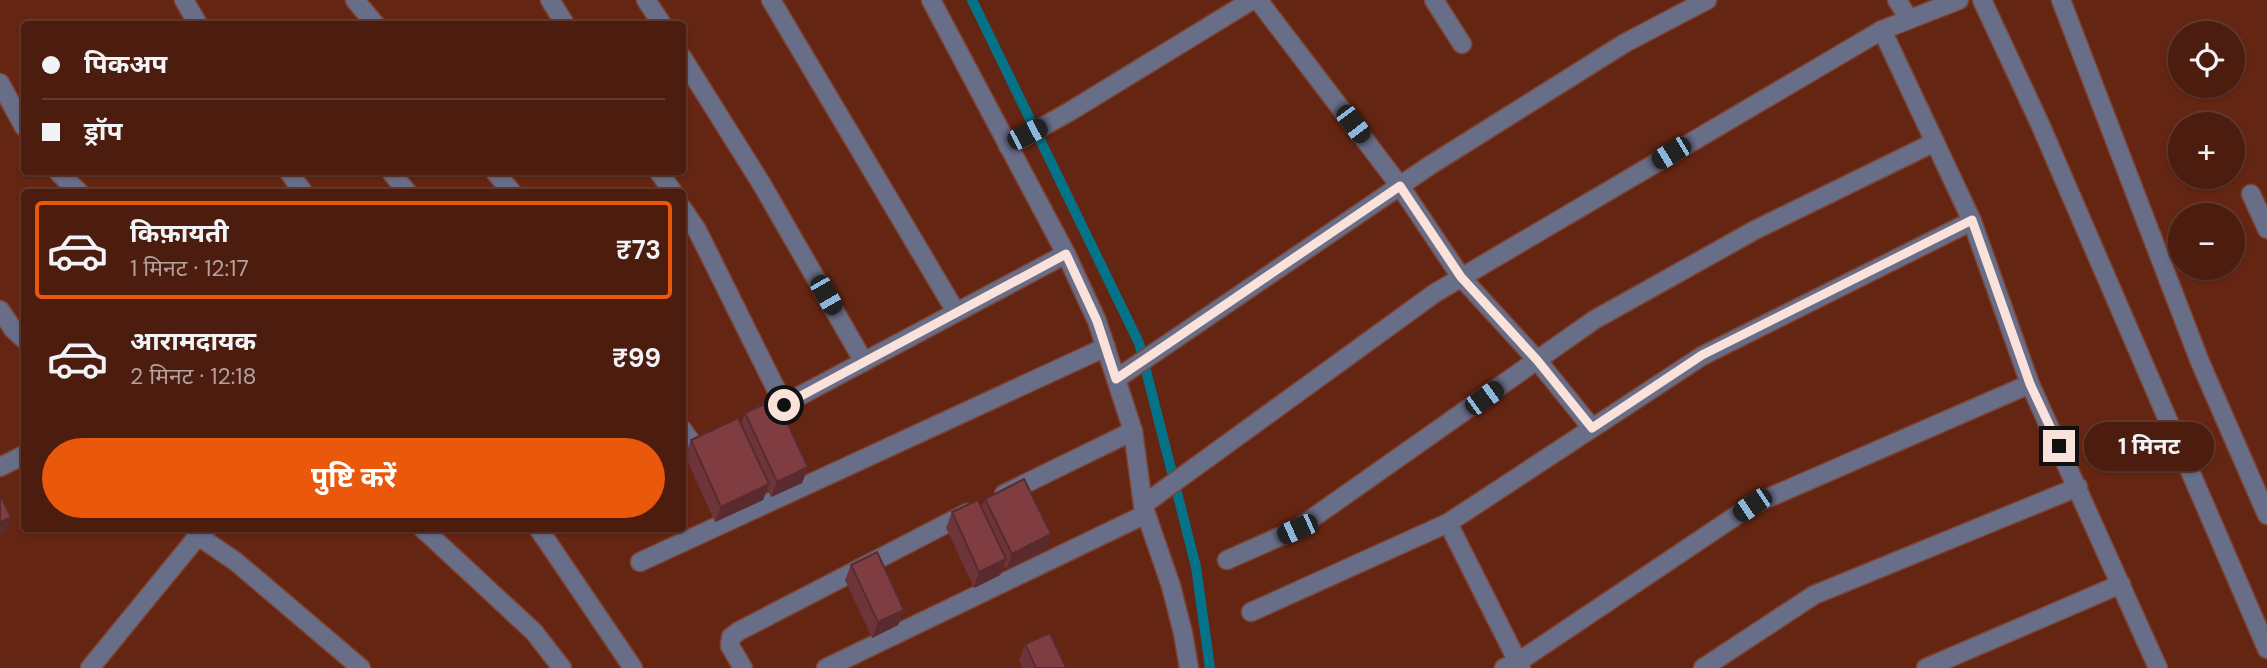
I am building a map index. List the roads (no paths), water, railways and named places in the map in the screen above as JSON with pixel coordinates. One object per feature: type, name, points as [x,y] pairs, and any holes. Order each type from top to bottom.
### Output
[{"type":"street","points":[[184,0],[196,21]]},
{"type":"street","points":[[355,0],[372,21]]},
{"type":"street","points":[[550,0],[563,21]]},
{"type":"street","points":[[646,0],[660,21]]},
{"type":"street","points":[[771,0],[956,312]]},
{"type":"street","points":[[930,0],[1066,254],[1106,347],[1122,374],[1147,506],[1184,633],[1188,668]]},
{"type":"street","points":[[1008,146],[1069,112],[1252,0]]},
{"type":"street","points":[[1258,0],[1400,186],[1461,277],[1537,360],[1592,428]]},
{"type":"street","points":[[1434,0],[1462,44]]},
{"type":"street","points":[[1122,374],[1400,186],[1625,43],[1707,0]]},
{"type":"street","points":[[1897,0],[1909,19]]},
{"type":"street","points":[[826,668],[1147,506],[1184,475],[1435,293],[1882,30],[1959,0]]},
{"type":"street","points":[[1982,0],[2040,124],[2267,649]]},
{"type":"street","points":[[2061,0],[2200,362],[2267,515]]},
{"type":"street","points":[[1882,30],[1972,220],[2030,384],[2158,668]]},
{"type":"street","points":[[686,63],[761,183],[864,362]]},
{"type":"street","points":[[0,83],[21,122]]},
{"type":"street","points":[[1227,560],[1297,529],[1594,320],[1755,230],[1935,142]]},
{"type":"street","points":[[61,175],[76,189]]},
{"type":"street","points":[[393,175],[405,189]]},
{"type":"street","points":[[498,175],[509,189]]},
{"type":"street","points":[[2251,194],[2267,229]]},
{"type":"street","points":[[686,214],[697,230],[784,405]]},
{"type":"street","points":[[1251,612],[1448,523],[1702,355],[1972,220]]},
{"type":"street","points":[[740,428],[1066,254]]},
{"type":"street","points":[[0,310],[21,337]]},
{"type":"street","points":[[640,562],[1106,347]]},
{"type":"street","points":[[1448,523],[1515,666],[1752,505],[2030,384]]},
{"type":"street","points":[[743,668],[730,646],[731,637],[739,631],[927,533],[1133,431]]},
{"type":"street","points":[[686,435],[696,451]]},
{"type":"street","points":[[0,467],[21,456]]},
{"type":"street","points":[[1713,665],[1814,595],[2078,487]]},
{"type":"street","points":[[90,668],[199,532]]},
{"type":"street","points":[[201,532],[361,668]]},
{"type":"street","points":[[426,532],[534,632],[562,668]]},
{"type":"street","points":[[541,532],[633,668]]},
{"type":"street","points":[[1926,668],[2121,584]]},
{"type":"waterway","points":[[972,0],[1139,343],[1196,567],[1210,668]]}]
